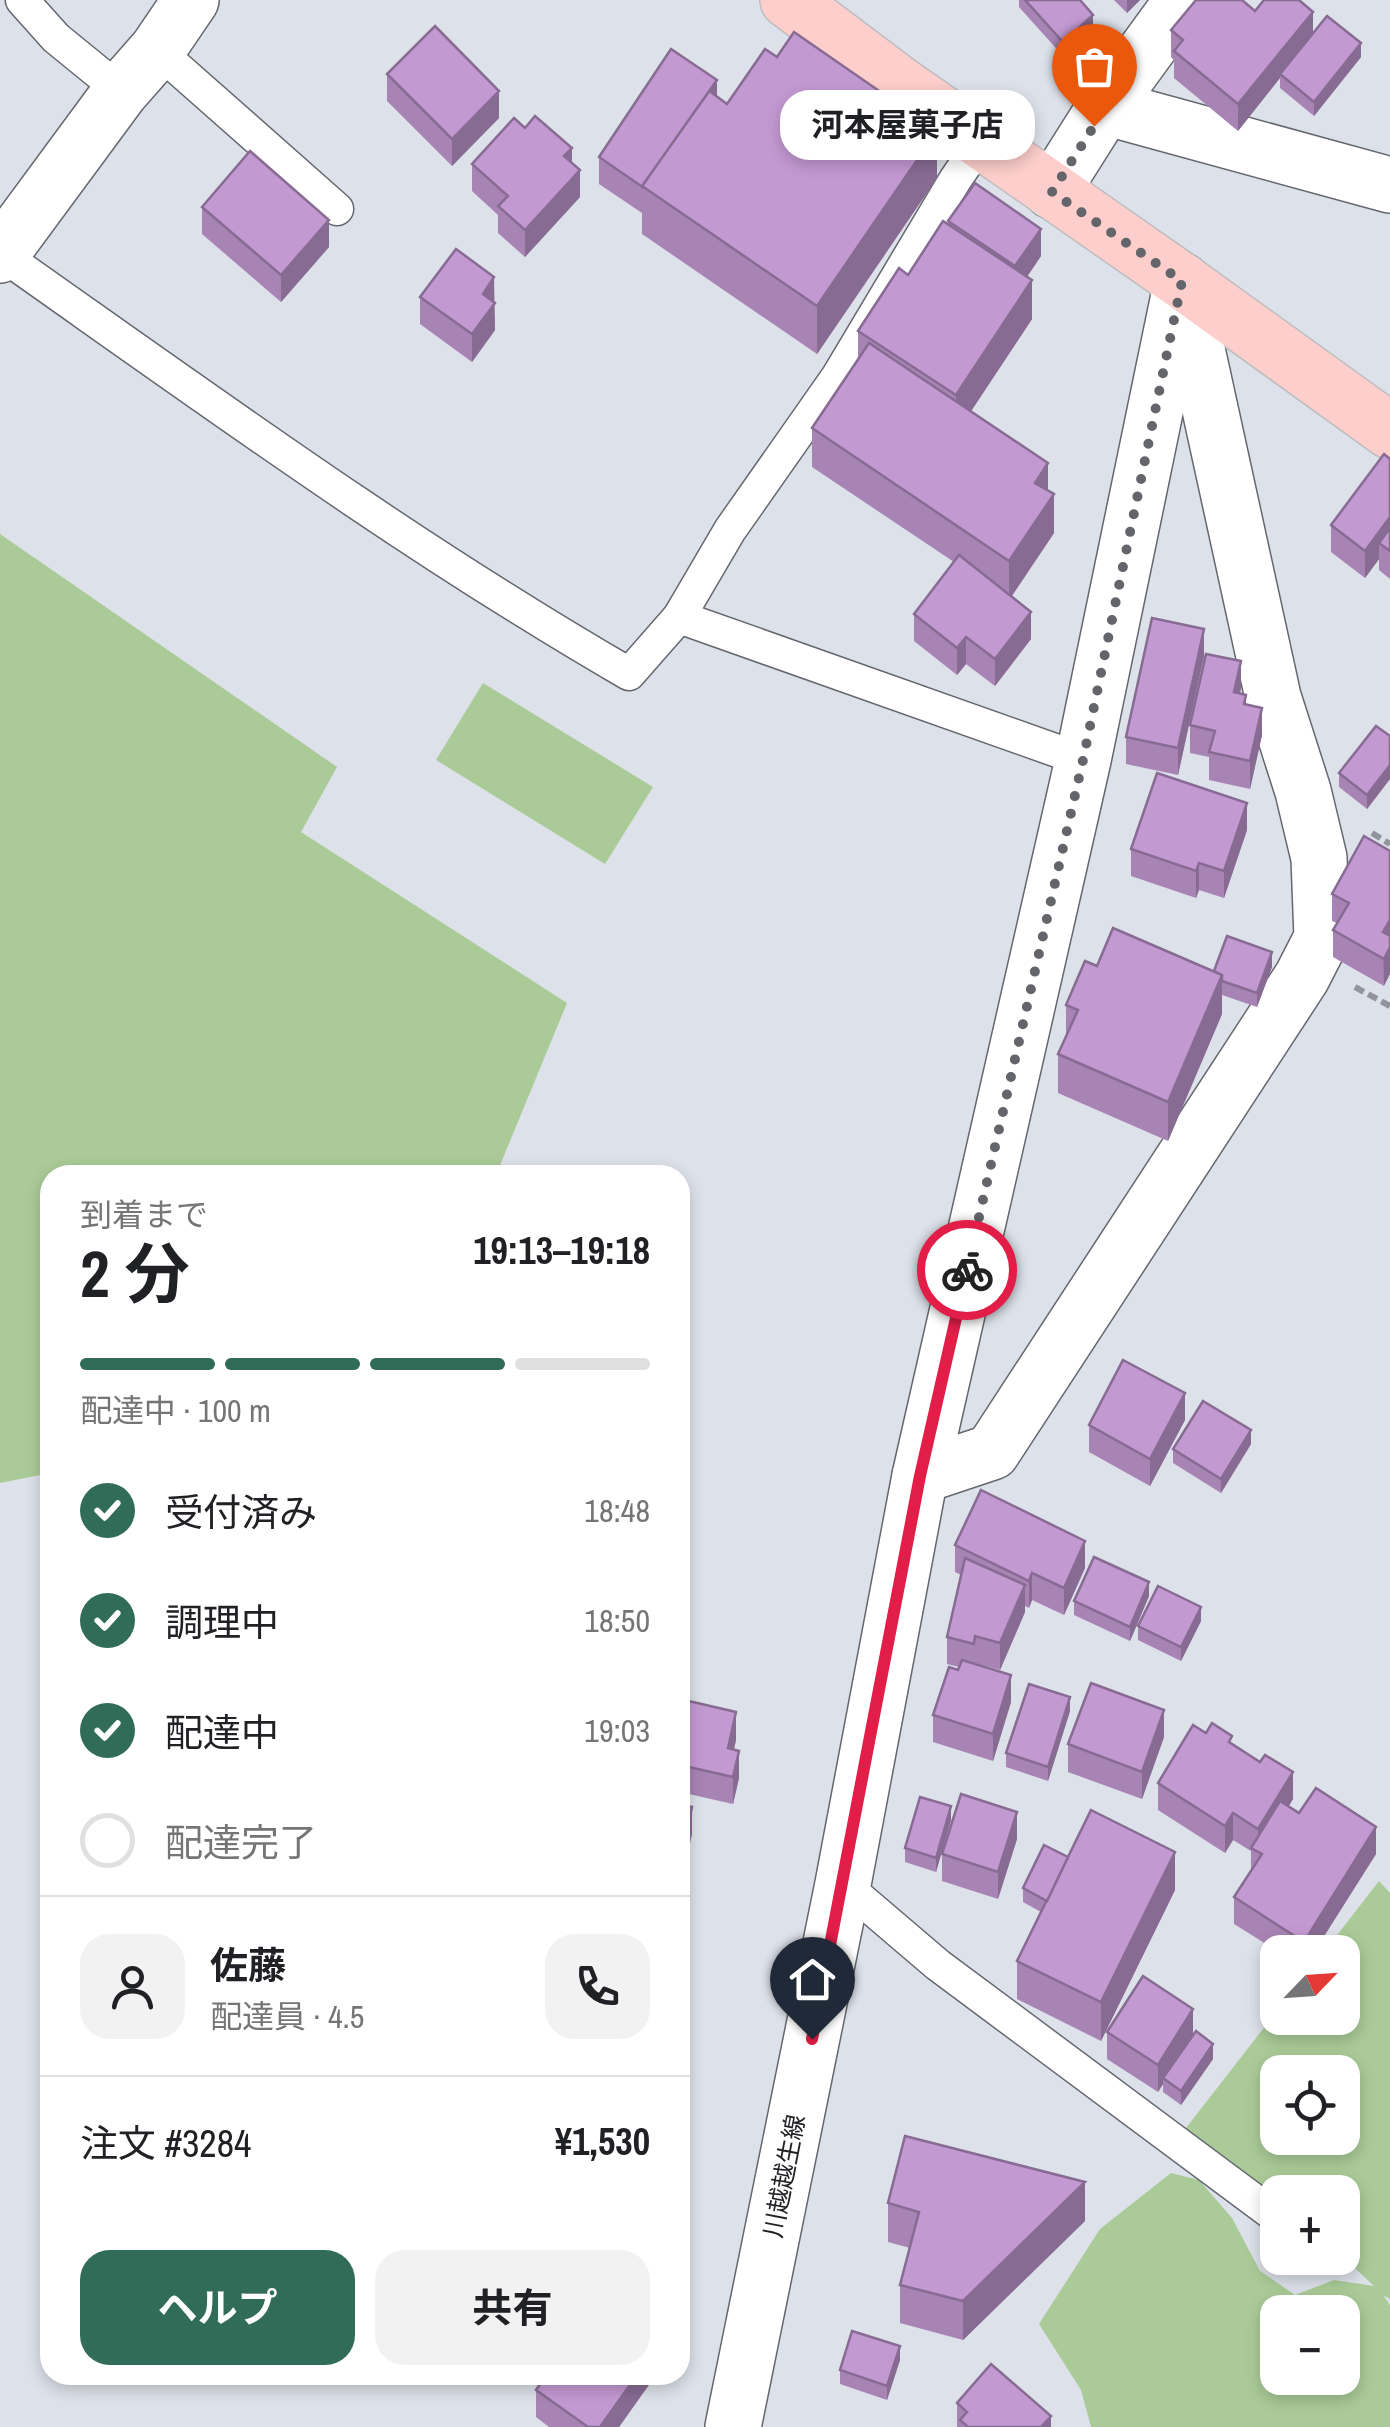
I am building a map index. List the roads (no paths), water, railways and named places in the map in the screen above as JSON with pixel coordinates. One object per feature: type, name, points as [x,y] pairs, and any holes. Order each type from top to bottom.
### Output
[{"type":"main road","points":[[788,0],[898,83],[1390,432]]},
{"type":"street","points":[[1,255],[191,0]]},
{"type":"street","points":[[1052,192],[1105,108],[1183,0]]},
{"type":"street","points":[[1105,108],[1390,186]]},
{"type":"street","points":[[920,1476],[992,1452],[1302,977],[1322,938],[1319,858],[1303,791],[1273,697],[1182,281]]},
{"type":"street","name":"川越越生線","points":[[733,2427],[843,1884],[920,1476],[1083,760],[1182,281]]},
{"type":"lane","points":[[22,0],[56,38],[122,91]]},
{"type":"lane","points":[[157,50],[337,209]]},
{"type":"lane","points":[[1,255],[287,455],[553,630],[629,674],[679,617],[730,530],[838,376],[981,142]]},
{"type":"lane","points":[[679,617],[1083,760]]},
{"type":"lane","points":[[843,1884],[938,1965],[1260,2205]]},
{"type":"place","name":"河本屋菓子店","points":[[1094,126]]}]
